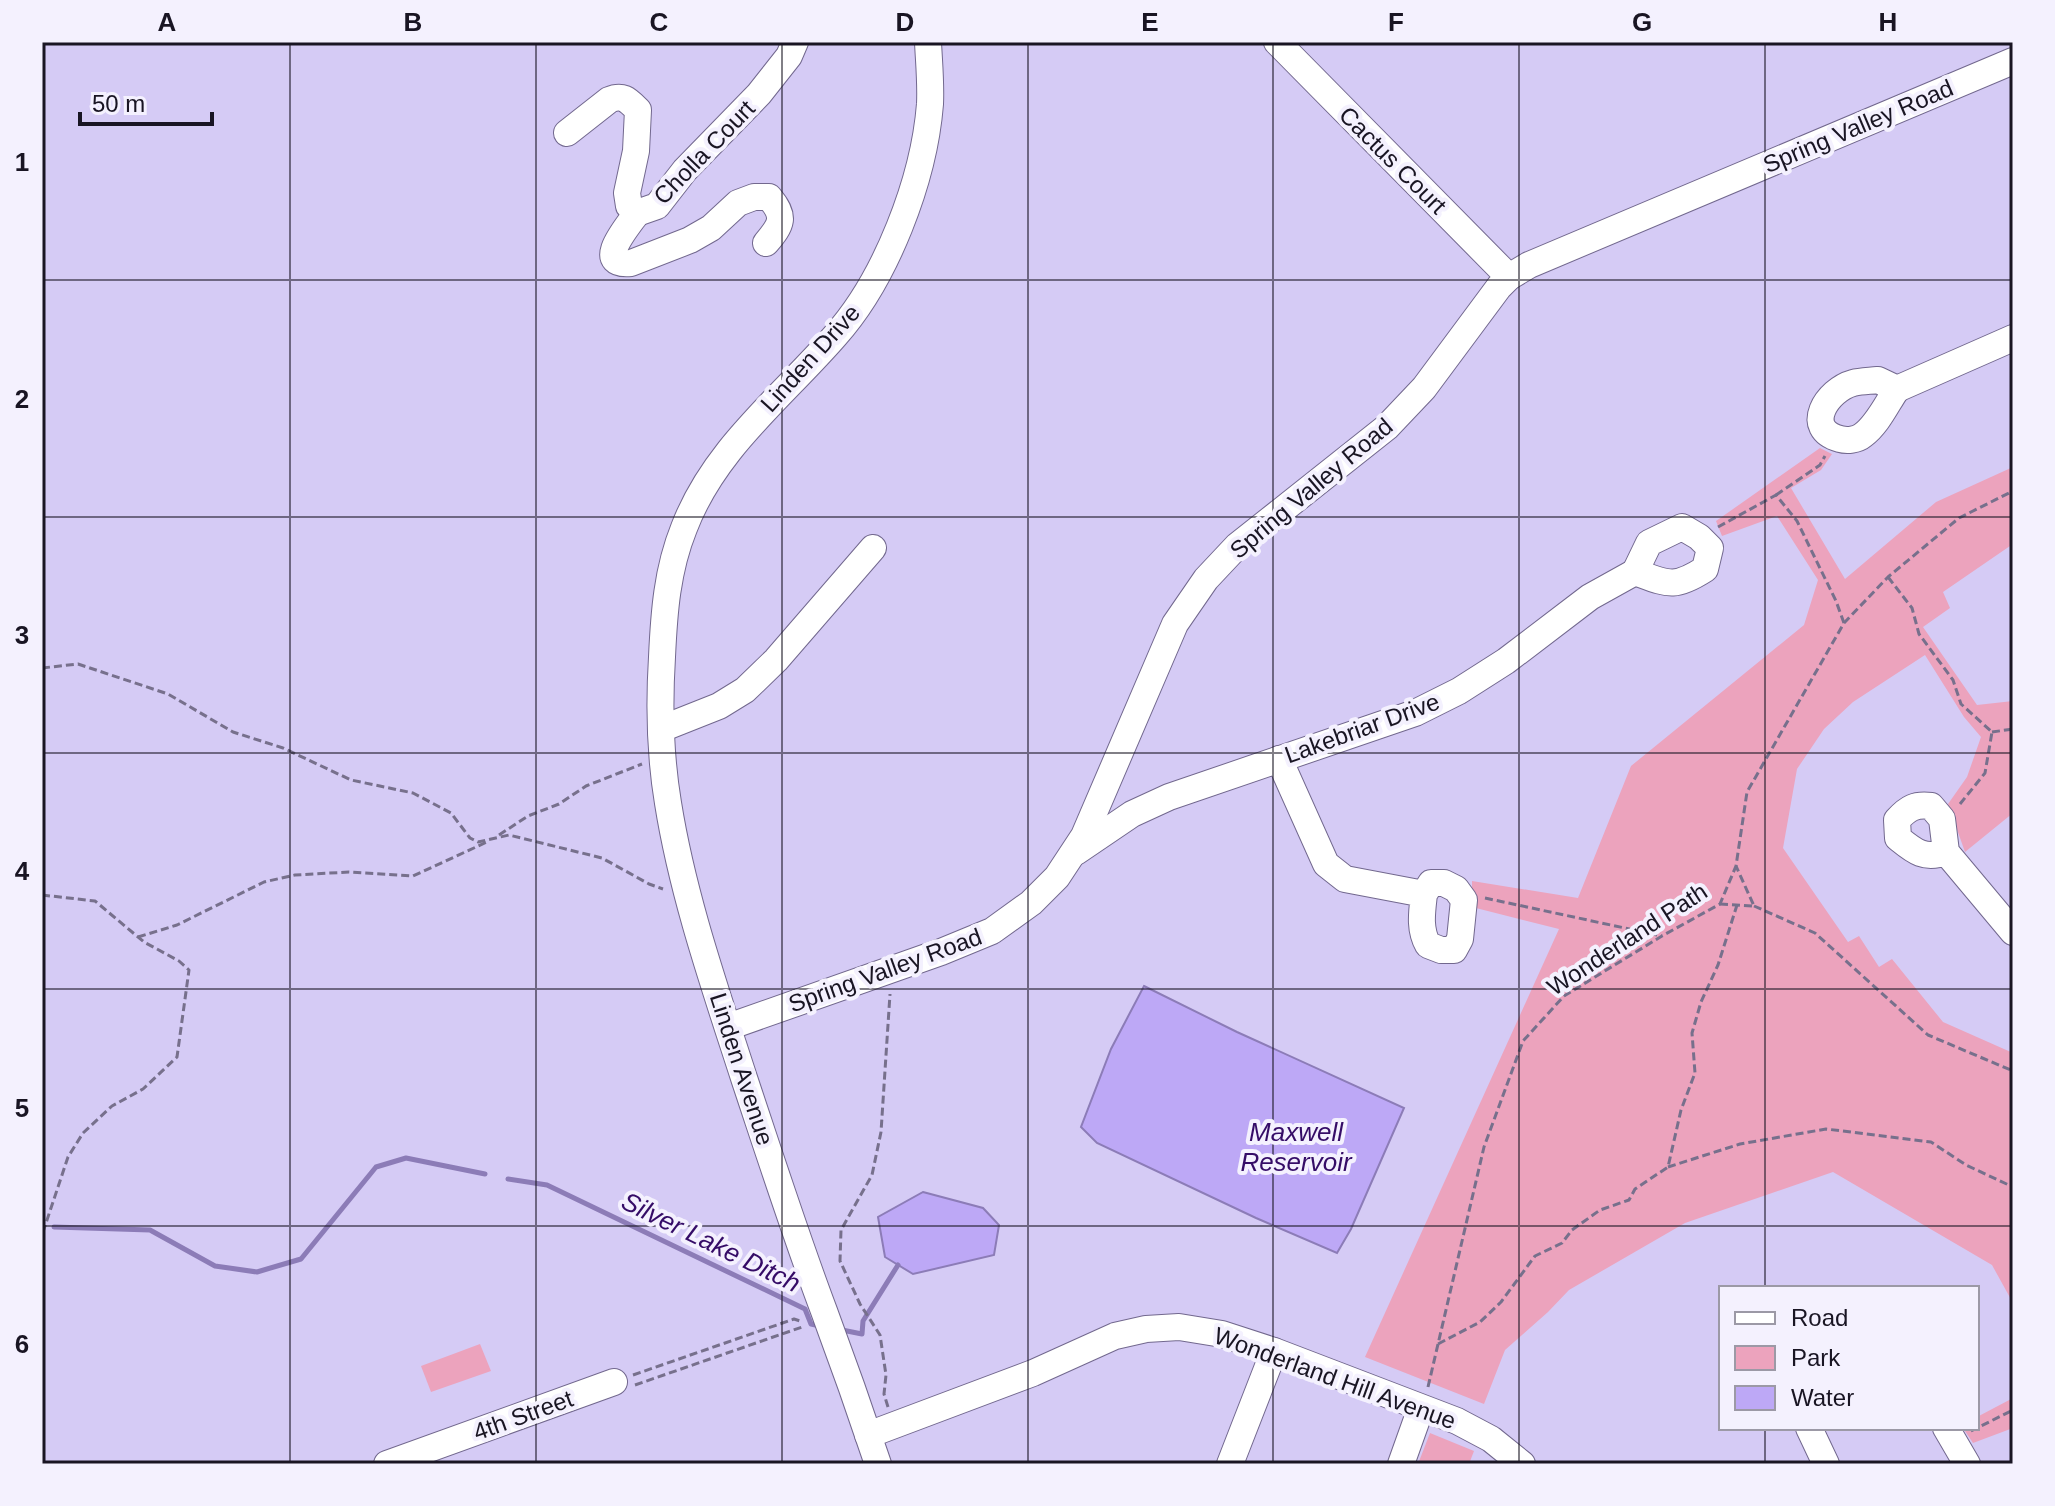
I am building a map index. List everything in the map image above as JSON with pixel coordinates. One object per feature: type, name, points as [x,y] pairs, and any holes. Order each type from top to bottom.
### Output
[{"type":"street","name":"Cholla Court","points":[[567,133],[609,100],[617,96],[627,98],[638,110],[636,151],[627,193],[629,206],[637,213],[657,206],[685,170],[759,94],[789,56],[795,42]]},
{"type":"street","name":"Linden Drive","points":[[662,662],[665,599],[672,563],[691,512],[715,470],[743,432],[838,333],[883,263],[909,202],[923,152],[930,107],[928,42]]},
{"type":"street","name":"Cactus Court","points":[[1277,42],[1509,277]]},
{"type":"street","name":"Spring Valley Road","points":[[728,1027],[941,952],[992,931],[1031,903],[1057,877],[1084,836],[1175,624],[1206,579],[1237,546],[1387,427],[1424,388],[1509,277],[1529,265],[2013,61]]},
{"type":"street","points":[[637,213],[614,245],[613,254],[621,264],[690,240],[711,228],[738,203],[754,197],[769,197],[781,219],[766,243]]},
{"type":"street","points":[[1897,389],[1878,380],[1851,384],[1835,392],[1824,404],[1820,421],[1826,433],[1847,441],[1862,437],[1897,389],[2013,338]]},
{"type":"street","name":"Lakebriar Drive","points":[[1073,854],[1132,814],[1157,803],[1415,713],[1459,691],[1506,661],[1590,597],[1635,572],[1649,543],[1682,527],[1699,537]]},
{"type":"street","points":[[1635,572],[1665,583],[1686,581],[1705,569],[1710,548],[1699,537]]},
{"type":"street","points":[[662,742],[745,690],[776,660],[873,548]]},
{"type":"street","name":"Linden Avenue","points":[[662,662],[662,742],[668,803],[705,959],[878,1464]]},
{"type":"street","points":[[1279,759],[1326,864],[1345,879],[1424,894]]},
{"type":"street","points":[[1946,852],[1933,857],[1914,851],[1898,838],[1897,820],[1908,808],[1919,804],[1931,806],[1942,819],[1946,852],[2013,932]]},
{"type":"street","points":[[1431,883],[1444,883],[1456,889],[1464,900],[1460,939],[1454,950],[1441,950],[1428,945],[1422,935],[1424,894],[1431,883]]},
{"type":"street","name":"Wonderland Hill Avenue","points":[[868,1435],[1033,1373],[1115,1336],[1146,1329],[1179,1327],[1222,1334],[1274,1351],[1457,1421],[1491,1439],[1522,1464]]},
{"type":"street","points":[[1230,1464],[1274,1351]]},
{"type":"street","name":"4th Street","points":[[387,1464],[614,1382]]},
{"type":"street","points":[[1401,1464],[1421,1408]]},
{"type":"street","points":[[1810,1430],[1826,1464]]},
{"type":"street","points":[[1950,1434],[1967,1464]]},
{"type":"path","points":[[1699,537],[1776,495],[1820,465],[1835,438]]},
{"type":"path","name":"Wonderland Path","points":[[1421,1408],[1484,1147],[1523,1041],[1564,996],[1720,904],[1736,866],[1747,792],[1844,623],[1888,577],[1959,518],[2013,491]]},
{"type":"path","points":[[1776,495],[1797,521],[1844,623]]},
{"type":"path","points":[[1888,577],[1912,608],[1919,634],[1953,680],[1961,704],[1992,732]]},
{"type":"path","points":[[42,668],[78,664],[168,694],[233,732],[283,748],[351,780],[413,793],[451,813],[470,838],[478,842],[509,835],[602,858],[649,884],[689,897]]},
{"type":"path","points":[[1992,732],[2013,729]]},
{"type":"path","points":[[1942,819],[1964,801],[1985,773],[1992,732]]},
{"type":"path","points":[[138,937],[177,925],[264,882],[295,875],[349,872],[413,876],[495,838],[528,816],[559,804],[662,742]]},
{"type":"path","points":[[1736,866],[1754,906]]},
{"type":"path","points":[[42,895],[95,901],[138,937],[189,970],[177,1057],[143,1089],[112,1106],[83,1133],[68,1157],[42,1235]]},
{"type":"path","points":[[1464,900],[1486,898],[1662,936]]},
{"type":"path","points":[[1720,904],[1754,906],[1815,933],[1928,1035],[2013,1071]]},
{"type":"path","points":[[1668,1167],[1681,1110],[1695,1073],[1692,1033],[1737,905]]},
{"type":"path","points":[[892,969],[881,1132],[872,1175],[841,1230],[840,1261],[860,1304],[880,1335],[886,1375],[884,1394],[893,1426]]},
{"type":"path","points":[[1438,1344],[1480,1322],[1501,1302],[1535,1256],[1562,1243],[1572,1230],[1600,1210],[1629,1200],[1635,1189],[1668,1167],[1740,1144],[1826,1129],[1931,1142],[1966,1165],[2013,1187]]},
{"type":"path","points":[[614,1382],[794,1319],[811,1324]]},
{"type":"path","points":[[1979,1423],[2013,1410]]},
{"type":"green space","points":[[1820,448],[1832,454],[1821,470],[1791,488],[1845,579],[1936,502],[2013,467],[2013,550],[2010,546],[1943,592],[1950,608],[1923,627],[1977,705],[2013,701],[2013,813],[1965,852],[1948,804],[1967,777],[1981,737],[1964,717],[1925,655],[1853,702],[1824,729],[1797,769],[1783,848],[1848,942],[1859,936],[1879,967],[1892,959],[1943,1022],[2013,1053],[2013,1303],[1992,1265],[1833,1172],[1685,1223],[1569,1290],[1505,1350],[1484,1404],[1365,1357],[1559,929],[1472,907],[1472,881],[1578,898],[1631,766],[1804,625],[1818,580],[1777,516],[1722,536],[1716,521]]},
{"type":"green space","points":[[480,1344],[491,1371],[431,1392],[421,1366]]},
{"type":"green space","points":[[2013,1398],[2013,1428],[1973,1443],[1964,1430],[1979,1430],[1979,1416]]},
{"type":"green space","points":[[1430,1433],[1474,1451],[1469,1464],[1418,1464]]},
{"type":"water","name":"Maxwell Reservoir","points":[[1144,986],[1404,1108],[1351,1229],[1337,1253],[1097,1143],[1081,1127],[1111,1049]]},
{"type":"water","points":[[923,1192],[983,1208],[999,1225],[994,1255],[913,1274],[885,1257],[878,1217]]},
{"type":"waterway","name":"Silver Lake Ditch","points":[[54,1227],[150,1230],[215,1266],[257,1272],[301,1259],[376,1167],[406,1158],[485,1174]]},
{"type":"waterway","name":"Silver Lake Ditch","points":[[508,1179],[547,1185],[805,1309],[811,1324],[820,1326]]},
{"type":"waterway","name":"Silver Lake Ditch","points":[[842,1330],[862,1334],[863,1321],[898,1265]]}]
